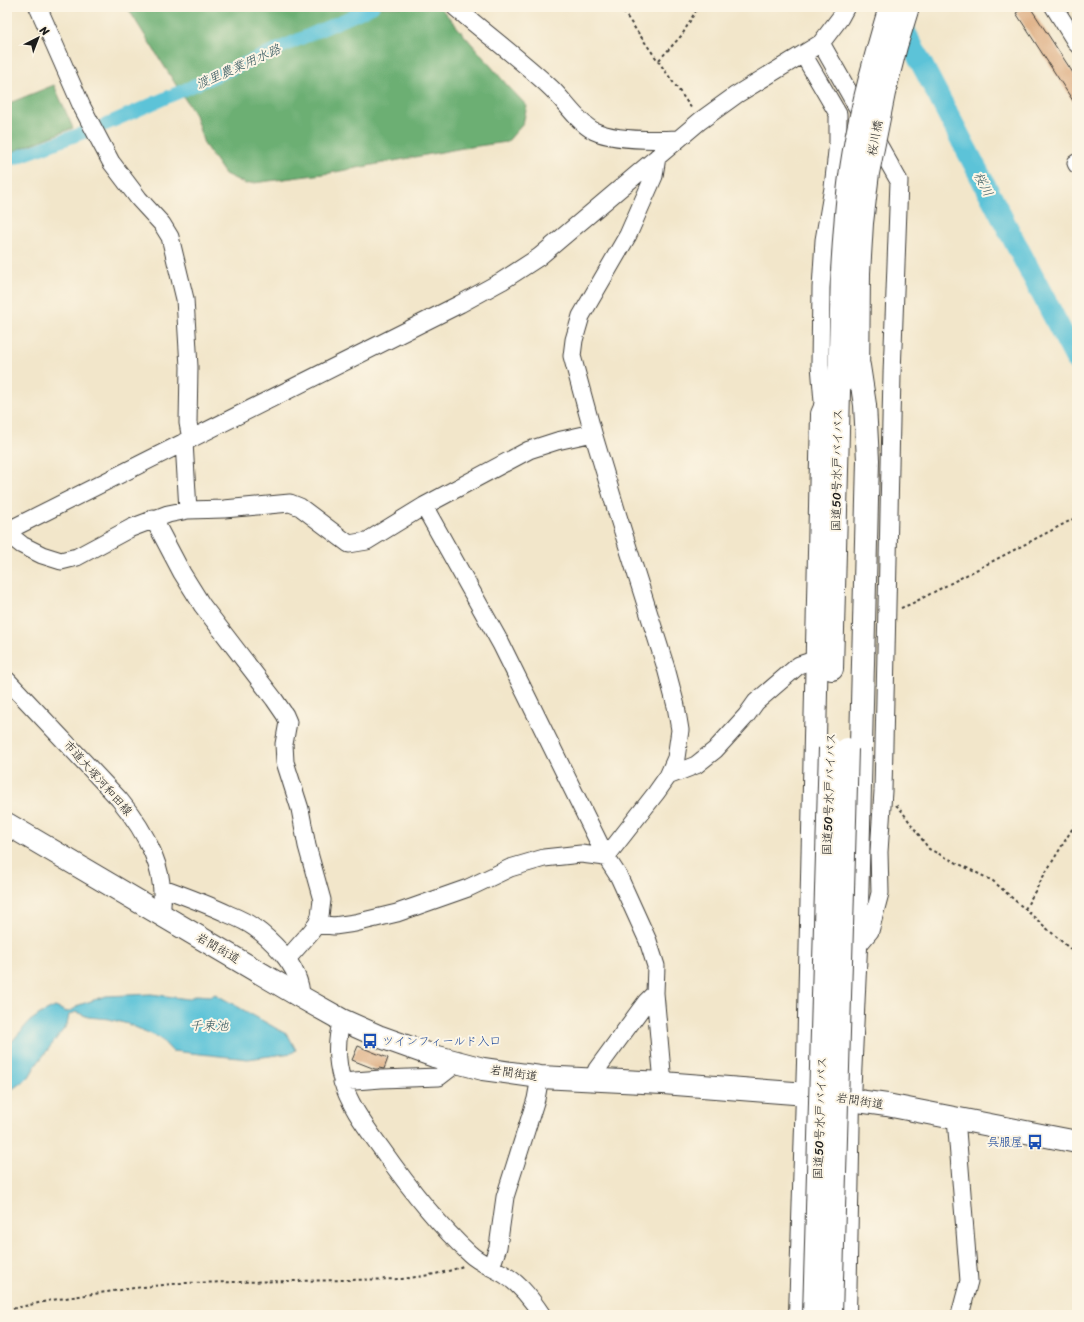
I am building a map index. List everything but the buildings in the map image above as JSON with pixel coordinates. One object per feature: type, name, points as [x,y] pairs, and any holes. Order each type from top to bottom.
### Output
[{"type":"main road","name":"桜川橋","points":[[851,272],[845,220],[849,184],[858,127],[879,42],[890,7]]},
{"type":"main road","name":"桜川橋","points":[[851,272],[862,223],[868,173],[884,93],[908,7]]},
{"type":"main road","name":"国道50号水戸バイパス","points":[[831,1315],[839,748],[851,272]]},
{"type":"main road","points":[[800,1315],[807,1094],[822,414],[849,370]]},
{"type":"main road","points":[[845,1315],[849,1099],[856,948],[868,460],[865,405],[849,370]]},
{"type":"main road","name":"国道50号水戸バイパス","points":[[814,1315],[839,748]]},
{"type":"main road","name":"岩間街道","points":[[7,824],[342,1020],[409,1048],[457,1063],[497,1071],[540,1077],[663,1083],[807,1094],[849,1099],[1077,1142]]},
{"type":"street","points":[[38,7],[82,107],[111,162],[139,199],[162,224],[170,237],[185,299],[189,367],[187,440],[188,510]]},
{"type":"street","points":[[455,7],[551,88],[585,125],[594,131],[607,135],[648,140],[678,139]]},
{"type":"street","points":[[593,433],[557,441],[529,450],[424,506],[367,541],[349,544],[300,507],[290,503],[224,509],[188,510],[168,514],[154,518],[131,528],[77,557],[61,561],[42,555],[22,545],[7,532],[187,440],[460,304],[502,281],[539,257],[700,121],[736,95],[821,43],[840,18],[846,7]]},
{"type":"street","points":[[1054,7],[1077,44]]},
{"type":"street","points":[[821,43],[899,181],[892,374],[883,791],[879,852],[880,893],[870,931],[856,948]]},
{"type":"street","points":[[803,54],[838,114],[838,142],[833,188],[824,240],[821,288],[820,365],[823,402],[822,414]]},
{"type":"street","points":[[606,857],[668,776],[676,758],[680,730],[676,706],[666,668],[593,433],[572,356],[574,340],[581,316],[628,235],[654,176],[657,157]]},
{"type":"street","points":[[424,506],[502,644],[606,857],[619,877],[648,941],[656,966],[655,993],[663,1083]]},
{"type":"street","points":[[154,518],[182,573],[202,605],[274,698],[288,722],[284,744],[285,762],[300,809],[307,846],[322,900],[320,916],[317,924],[287,959]]},
{"type":"street","points":[[668,776],[696,765],[709,755],[746,716],[756,702],[799,665],[817,659]]},
{"type":"street","name":"市道大塚河和田線","points":[[7,680],[119,799],[134,818],[146,837],[161,875],[163,888],[161,915]]},
{"type":"street","points":[[317,924],[334,926],[355,923],[397,913],[468,888],[510,868],[544,858],[581,854],[606,857]]},
{"type":"street","points":[[163,888],[210,906],[256,928],[272,942],[287,959],[296,976],[301,990],[301,997]]},
{"type":"street","points":[[592,1080],[597,1069],[646,1002],[655,993]]},
{"type":"street","points":[[342,1020],[338,1033],[338,1064],[342,1082],[355,1111],[400,1176],[444,1229],[470,1255],[514,1282],[529,1296],[542,1315]]},
{"type":"street","points":[[342,1082],[351,1080],[439,1077],[457,1063]]},
{"type":"street","points":[[491,1267],[498,1247],[505,1197],[536,1099],[540,1077]]},
{"type":"street","points":[[956,1118],[969,1281],[960,1315]]},
{"type":"path","points":[[620,7],[700,121]]},
{"type":"path","points":[[658,61],[682,35],[698,7]]},
{"type":"path","points":[[886,613],[911,604],[1077,517]]},
{"type":"path","points":[[883,791],[901,810],[929,849],[993,881],[1077,954]]},
{"type":"path","points":[[1025,909],[1043,876],[1077,821]]},
{"type":"path","points":[[7,1310],[52,1300],[111,1291],[182,1283],[402,1279],[433,1275],[453,1270],[465,1265],[470,1255]]},
{"type":"green space","points":[[127,7],[440,7],[527,106],[523,124],[507,142],[463,148],[330,173],[246,184],[225,174],[204,144],[195,115]]},
{"type":"green space","points":[[54,85],[73,128],[7,154],[7,104]]},
{"type":"water","name":"千束池","points":[[151,994],[188,999],[196,995],[212,996],[215,994],[288,1035],[296,1050],[292,1053],[248,1059],[172,1051],[160,1038],[128,1024],[109,1019],[88,1017],[76,1012],[69,1015],[67,1025],[36,1065],[29,1077],[7,1093],[7,1047],[30,1021],[40,1014],[55,1007],[67,1012],[79,1005],[106,996]]},
{"type":"waterway","name":"渡里農業用水路","points":[[104,125],[373,7]]},
{"type":"waterway","name":"桜川","points":[[895,13],[1077,361]]},
{"type":"waterway","name":"渡里農業用水路","points":[[7,161],[88,131]]},
{"type":"place","name":"ツインフィールド入口","points":[[370,1041]]},
{"type":"place","name":"呉服屋","points":[[1035,1142]]}]
